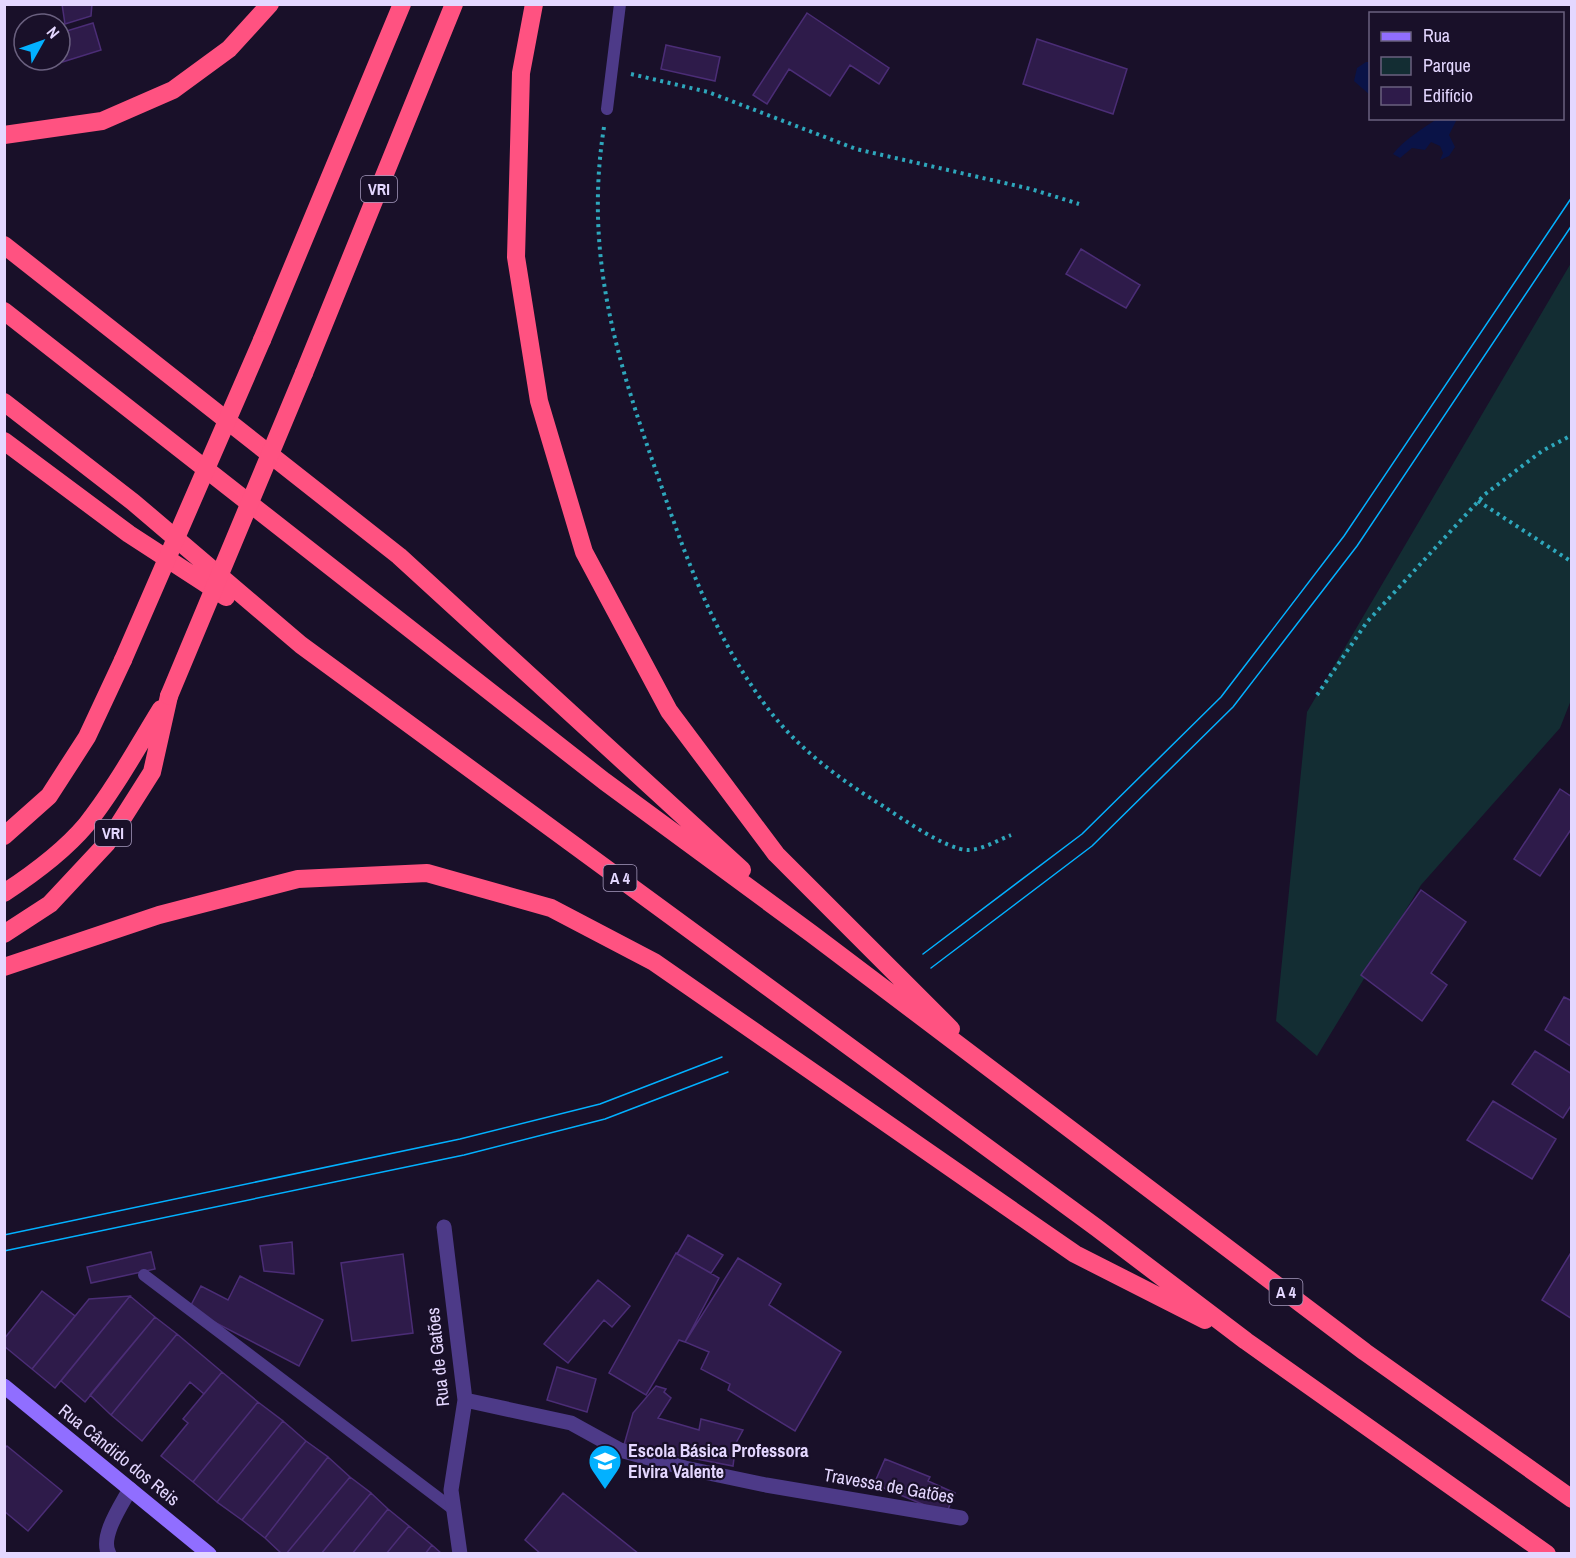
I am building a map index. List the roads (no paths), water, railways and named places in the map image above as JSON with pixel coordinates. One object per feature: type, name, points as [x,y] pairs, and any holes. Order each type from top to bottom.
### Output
[{"type":"highway","points":[[4,135],[102,121],[173,90],[229,49],[270,4]]},
{"type":"highway","points":[[4,836],[49,796],[87,737],[123,660],[262,340],[402,4]]},
{"type":"highway","name":"VRI","points":[[4,893],[32,874],[85,826],[128,764],[169,696],[304,373],[454,4]]},
{"type":"highway","points":[[534,4],[521,73],[516,256],[539,401],[584,552],[669,711],[776,854],[1003,1081]]},
{"type":"highway","points":[[4,245],[399,556],[812,934]]},
{"type":"highway","name":"A 4","points":[[4,311],[604,781],[812,934],[1003,1081],[1365,1352],[1572,1500]]},
{"type":"highway","name":"A 4","points":[[4,402],[133,502],[301,645],[1097,1228],[1246,1341],[1547,1554]]},
{"type":"highway","points":[[4,441],[129,534],[301,645]]},
{"type":"highway","name":"VRI","points":[[4,934],[50,904],[107,843],[152,772],[169,696]]},
{"type":"highway","points":[[4,967],[159,915],[298,879],[427,873],[551,908],[654,962],[1075,1254],[1246,1341]]},
{"type":"main road","name":"Rua Cândido dos Reis","points":[[4,1386],[209,1554]]},
{"type":"street","name":"Rua de Gatões","points":[[444,1227],[465,1400],[451,1490],[460,1554]]},
{"type":"street","name":"Travessa de Gatões","points":[[465,1400],[571,1423],[618,1449],[685,1468],[961,1518]]},
{"type":"street","points":[[109,1554],[106,1549],[110,1525],[130,1489]]},
{"type":"lane","points":[[607,109],[620,4]]},
{"type":"lane","points":[[144,1275],[453,1509]]},
{"type":"tram line","points":[[923,954],[1082,834],[1221,697],[1344,536],[1572,197]]},
{"type":"tram line","points":[[931,968],[1092,846],[1233,707],[1357,546],[1572,225]]},
{"type":"tram line","points":[[4,1235],[460,1139],[600,1104],[722,1057]]},
{"type":"tram line","points":[[4,1251],[464,1155],[605,1119],[728,1072]]},
{"type":"place","name":"Escola Básica Professora Elvira Valente","points":[[605,1490]]}]
